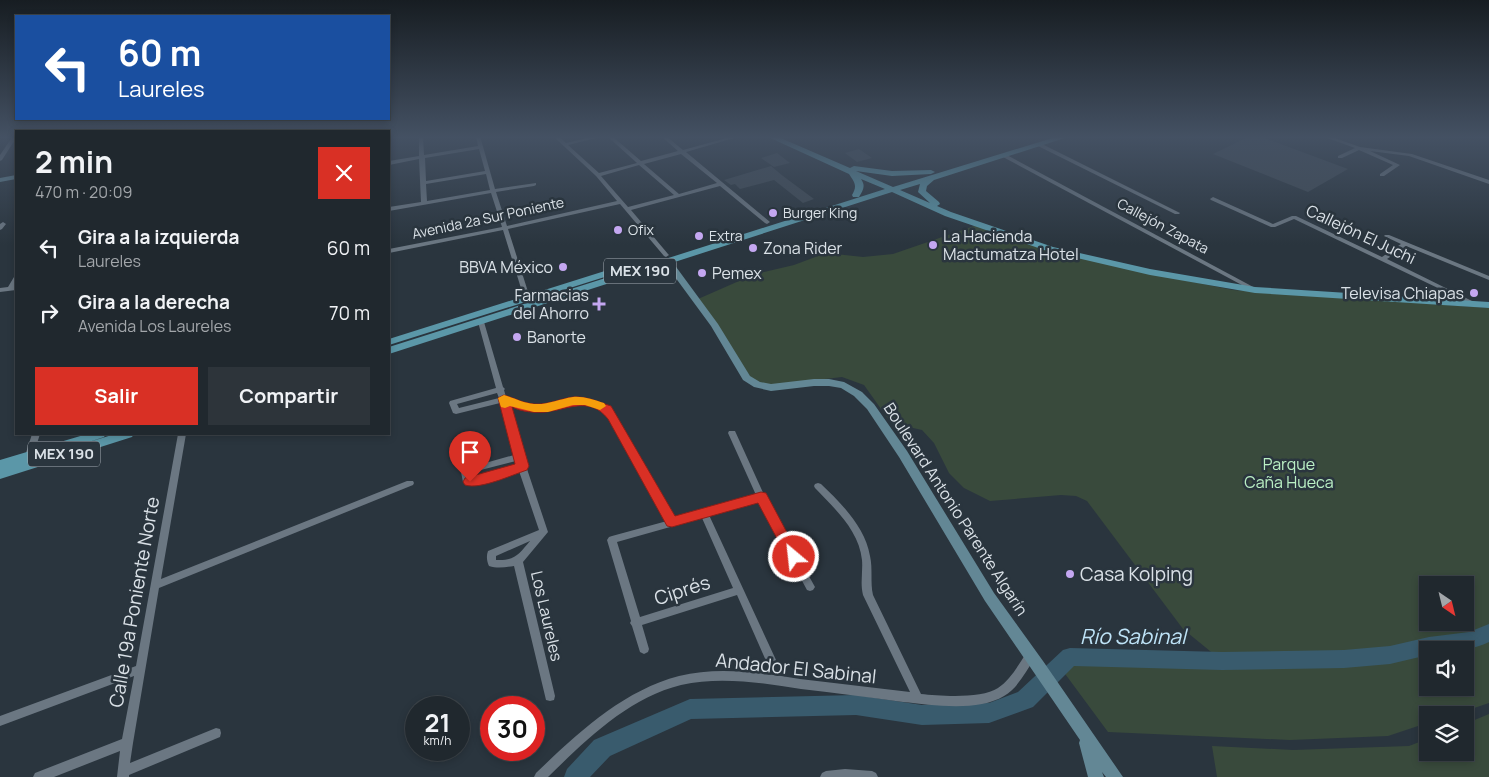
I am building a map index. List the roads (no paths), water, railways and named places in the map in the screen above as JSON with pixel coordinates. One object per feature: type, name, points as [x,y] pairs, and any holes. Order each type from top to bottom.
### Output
[{"type":"main road","points":[[854,172],[860,183],[860,189],[855,198]]},
{"type":"main road","points":[[858,172],[922,203],[995,231],[1050,249],[1150,272],[1251,287],[1489,304]]},
{"type":"main road","points":[[869,172],[933,175]]},
{"type":"main road","name":"MEX 190","points":[[390,342],[527,298],[667,259],[767,222],[892,188],[941,172]]},
{"type":"main road","name":"MEX 190","points":[[933,175],[943,172]]},
{"type":"main road","points":[[933,175],[921,189],[924,196],[936,204]]},
{"type":"main road","points":[[0,180],[15,177]]},
{"type":"main road","points":[[892,188],[996,227],[1060,248],[1156,270],[1251,287],[1469,301],[1489,304]]},
{"type":"main road","points":[[855,198],[889,197],[922,203]]},
{"type":"main road","name":"MEX 190","points":[[390,351],[855,198]]},
{"type":"main road","name":"Boulevard Antonio Parente Algarín","points":[[667,259],[692,292],[746,378],[753,384],[763,388],[822,381],[843,384],[858,394],[892,435],[930,495],[983,587],[1115,777]]},
{"type":"main road","name":"MEX 190","points":[[0,466],[97,435]]},
{"type":"main road","name":"MEX 190","points":[[0,474],[125,435]]},
{"type":"main road","name":"Boulevard Antonio Parente Algarín","points":[[1082,732],[1096,777]]},
{"type":"street","points":[[422,172],[424,203]]},
{"type":"street","points":[[423,183],[485,172]]},
{"type":"street","points":[[487,172],[527,298]]},
{"type":"street","points":[[594,172],[628,209],[667,259]]},
{"type":"street","points":[[598,176],[612,172]]},
{"type":"street","points":[[651,172],[677,195]]},
{"type":"street","points":[[706,172],[767,222]]},
{"type":"street","name":"Callejón Zapata","points":[[1036,172],[1251,287]]},
{"type":"street","points":[[1095,172],[1177,213]]},
{"type":"street","points":[[1382,175],[1386,172]]},
{"type":"street","points":[[1461,172],[1489,182]]},
{"type":"street","points":[[390,208],[534,184]]},
{"type":"street","points":[[628,209],[720,184]]},
{"type":"street","name":"Callejón El Juchi","points":[[1214,199],[1273,226],[1294,217],[1469,301]]},
{"type":"street","name":"Avenida 2a Sur Poniente","points":[[390,252],[621,202]]},
{"type":"street","points":[[1387,236],[1489,278]]},
{"type":"street","points":[[1383,259],[1405,244]]},
{"type":"street","points":[[0,290],[14,288]]},
{"type":"street","points":[[481,322],[504,398],[519,457],[544,532],[491,554],[492,563],[504,564],[518,561]]},
{"type":"street","points":[[501,389],[453,403],[458,411],[504,398],[521,406],[534,408],[548,408],[573,401],[596,404],[607,409],[672,522]]},
{"type":"street","points":[[732,433],[761,497],[810,587]]},
{"type":"street","points":[[29,456],[36,435]]},
{"type":"street","name":"Calle 19a Poniente Norte","points":[[124,774],[127,743],[182,435]]},
{"type":"street","points":[[519,457],[467,471],[465,472],[466,480],[470,482],[482,480],[522,466]]},
{"type":"street","points":[[155,586],[410,483]]},
{"type":"street","points":[[818,486],[851,522],[865,552],[867,561],[864,584],[868,595],[918,698]]},
{"type":"street","points":[[644,649],[612,540],[761,497]]},
{"type":"street","points":[[704,513],[771,660]]},
{"type":"street","name":"Los Laureles","points":[[544,532],[518,561],[550,696]]},
{"type":"street","name":"Ciprés","points":[[635,623],[739,590]]},
{"type":"street","name":"Andador El Sabinal","points":[[540,777],[574,745],[628,703],[678,681],[724,676],[943,701],[971,700],[999,694],[1035,660]]},
{"type":"street","points":[[0,721],[140,669]]},
{"type":"street","points":[[124,774],[216,733]]},
{"type":"street","points":[[39,777],[127,743]]},
{"type":"street","points":[[826,777],[845,775],[872,777]]},
{"type":"waterway","name":"Río Sabinal","points":[[575,777],[602,748],[690,709],[856,705],[922,715],[989,713],[1025,700],[1070,657],[1222,661],[1344,659],[1390,655],[1429,646],[1470,641],[1489,633]]},
{"type":"place","name":"Burger King","points":[[773,213]]},
{"type":"place","name":"Ofix","points":[[618,230]]},
{"type":"place","name":"Extra","points":[[699,236]]},
{"type":"place","name":"La Hacienda Mactumatza Hotel","points":[[933,245]]},
{"type":"place","name":"Zona Rider","points":[[753,248]]},
{"type":"place","name":"BBVA México","points":[[563,267]]},
{"type":"place","name":"Pemex","points":[[702,273]]},
{"type":"place","name":"Televisa Chiapas","points":[[1474,293]]},
{"type":"place","name":"Farmacias del Ahorro","points":[[599,304]]},
{"type":"place","name":"Banorte","points":[[517,337]]},
{"type":"place","name":"Casa Kolping","points":[[1070,574]]},
{"type":"park label","name":"Parque Caña Hueca","points":[[1289,473]]}]
